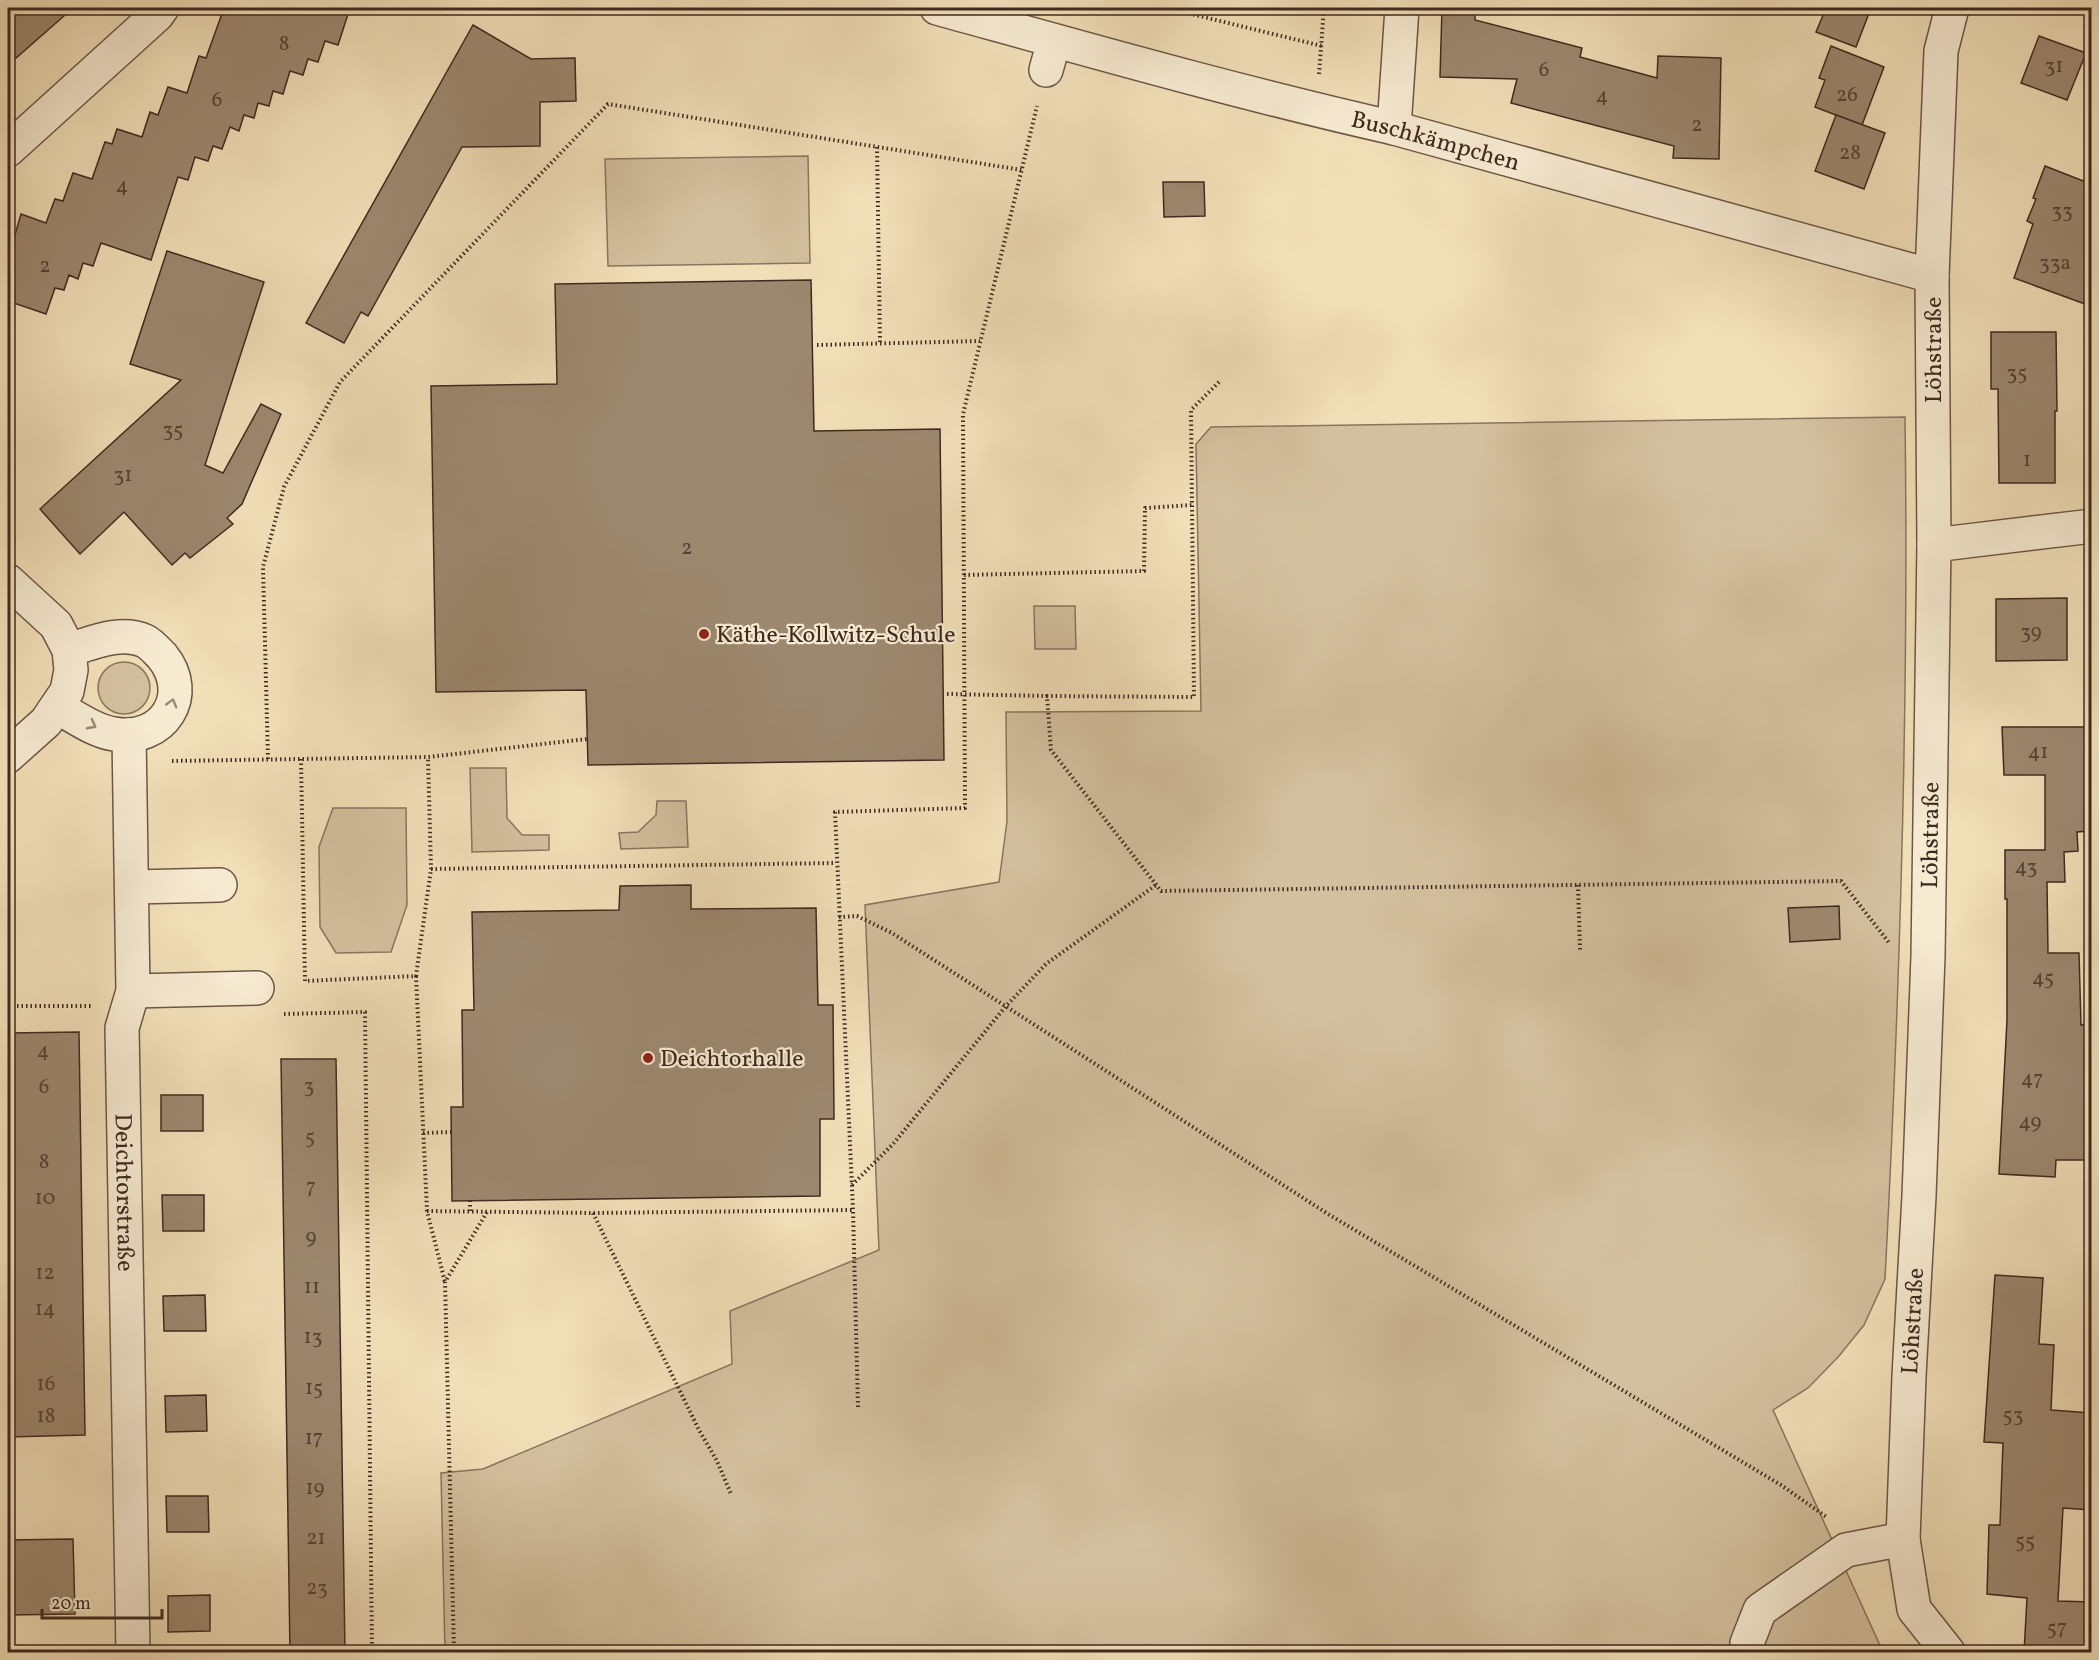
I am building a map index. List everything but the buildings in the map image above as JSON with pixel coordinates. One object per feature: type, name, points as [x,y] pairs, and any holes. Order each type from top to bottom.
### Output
[{"type":"street","points":[[8,150],[162,8]]},
{"type":"street","name":"Buschkämpchen","points":[[937,8],[972,12],[1050,55],[1394,128],[1932,276]]},
{"type":"street","points":[[1394,128],[1402,8]]},
{"type":"street","name":"Löhstraße","points":[[1948,1653],[1914,1609],[1903,1539],[1928,956],[1934,545],[1932,276],[1941,51],[1952,8]]},
{"type":"street","points":[[1934,545],[2091,526]]},
{"type":"street","points":[[8,581],[56,625],[65,679],[100,730],[129,735],[147,732],[158,726],[167,716],[175,693],[174,681],[168,664],[157,651],[146,641],[116,637],[65,679],[46,722],[8,756]]},
{"type":"street","name":"Deichtorstraße","points":[[129,735],[132,887],[131,998],[122,1028],[134,1653]]},
{"type":"street","points":[[132,887],[220,885]]},
{"type":"street","points":[[131,998],[265,1001]]},
{"type":"street","points":[[1747,1653],[1747,1643],[1760,1610],[1846,1550],[1903,1539]]},
{"type":"path","points":[[1167,8],[1322,46]]},
{"type":"path","points":[[1316,110],[1324,8]]},
{"type":"path","points":[[858,1407],[853,1210],[834,812],[965,808],[963,414],[1050,55]]},
{"type":"path","points":[[268,759],[263,567],[284,487],[340,382],[608,104],[1022,170]]},
{"type":"path","points":[[877,147],[880,343]]},
{"type":"path","points":[[817,345],[980,341]]},
{"type":"path","points":[[948,694],[1194,697],[1191,410],[1219,382]]},
{"type":"path","points":[[964,574],[1144,571],[1145,508],[1192,505]]},
{"type":"path","points":[[1047,696],[1051,750],[1161,891],[1841,881],[1894,949]]},
{"type":"path","points":[[226,760],[428,756],[587,739]]},
{"type":"path","points":[[428,756],[431,869],[416,976],[427,1211],[445,1281],[454,1653]]},
{"type":"path","points":[[302,759],[305,981],[416,976]]},
{"type":"path","points":[[431,869],[836,863]]},
{"type":"path","points":[[851,1185],[893,1144],[1006,1006],[1046,964],[1156,885]]},
{"type":"path","points":[[1578,885],[1580,950]]},
{"type":"path","points":[[839,917],[857,916],[892,933],[1328,1214],[1781,1485],[1836,1524]]},
{"type":"path","points":[[8,1006],[131,998]]},
{"type":"path","points":[[265,1001],[365,1012],[372,1653]]},
{"type":"path","points":[[423,1133],[451,1132]]},
{"type":"path","points":[[470,1201],[470,1211]]},
{"type":"path","points":[[427,1211],[853,1210]]},
{"type":"path","points":[[445,1281],[487,1212]]},
{"type":"path","points":[[593,1212],[699,1430],[717,1461],[730,1494]]},
{"type":"shaded area","points":[[808,156],[810,263],[608,266],[605,159]]},
{"type":"shaded area","points":[[1905,417],[1906,632],[1902,848],[1885,1279],[1864,1325],[1839,1356],[1808,1388],[1773,1410],[1883,1652],[445,1652],[441,1473],[483,1469],[732,1364],[730,1311],[879,1250],[865,905],[999,882],[1007,821],[1006,712],[1201,711],[1196,444],[1211,427]]},
{"type":"shaded area","points":[[1034,606],[1075,606],[1076,649],[1035,649]]},
{"type":"shaded area","points":[[119,662],[129,662],[143,669],[150,688],[143,707],[129,714],[119,714],[109,710],[102,703],[98,693],[98,683],[102,673],[109,666]]},
{"type":"shaded area","points":[[470,768],[506,768],[507,818],[522,835],[549,835],[549,850],[472,852]]},
{"type":"shaded area","points":[[657,801],[686,801],[688,847],[621,849],[619,833],[638,832],[656,815]]},
{"type":"shaded area","points":[[333,808],[406,808],[407,905],[391,952],[336,953],[320,927],[319,847]]},
{"type":"place","name":"Käthe-Kollwitz-Schule","points":[[704,634]]},
{"type":"place","name":"Deichtorhalle","points":[[648,1058]]}]
